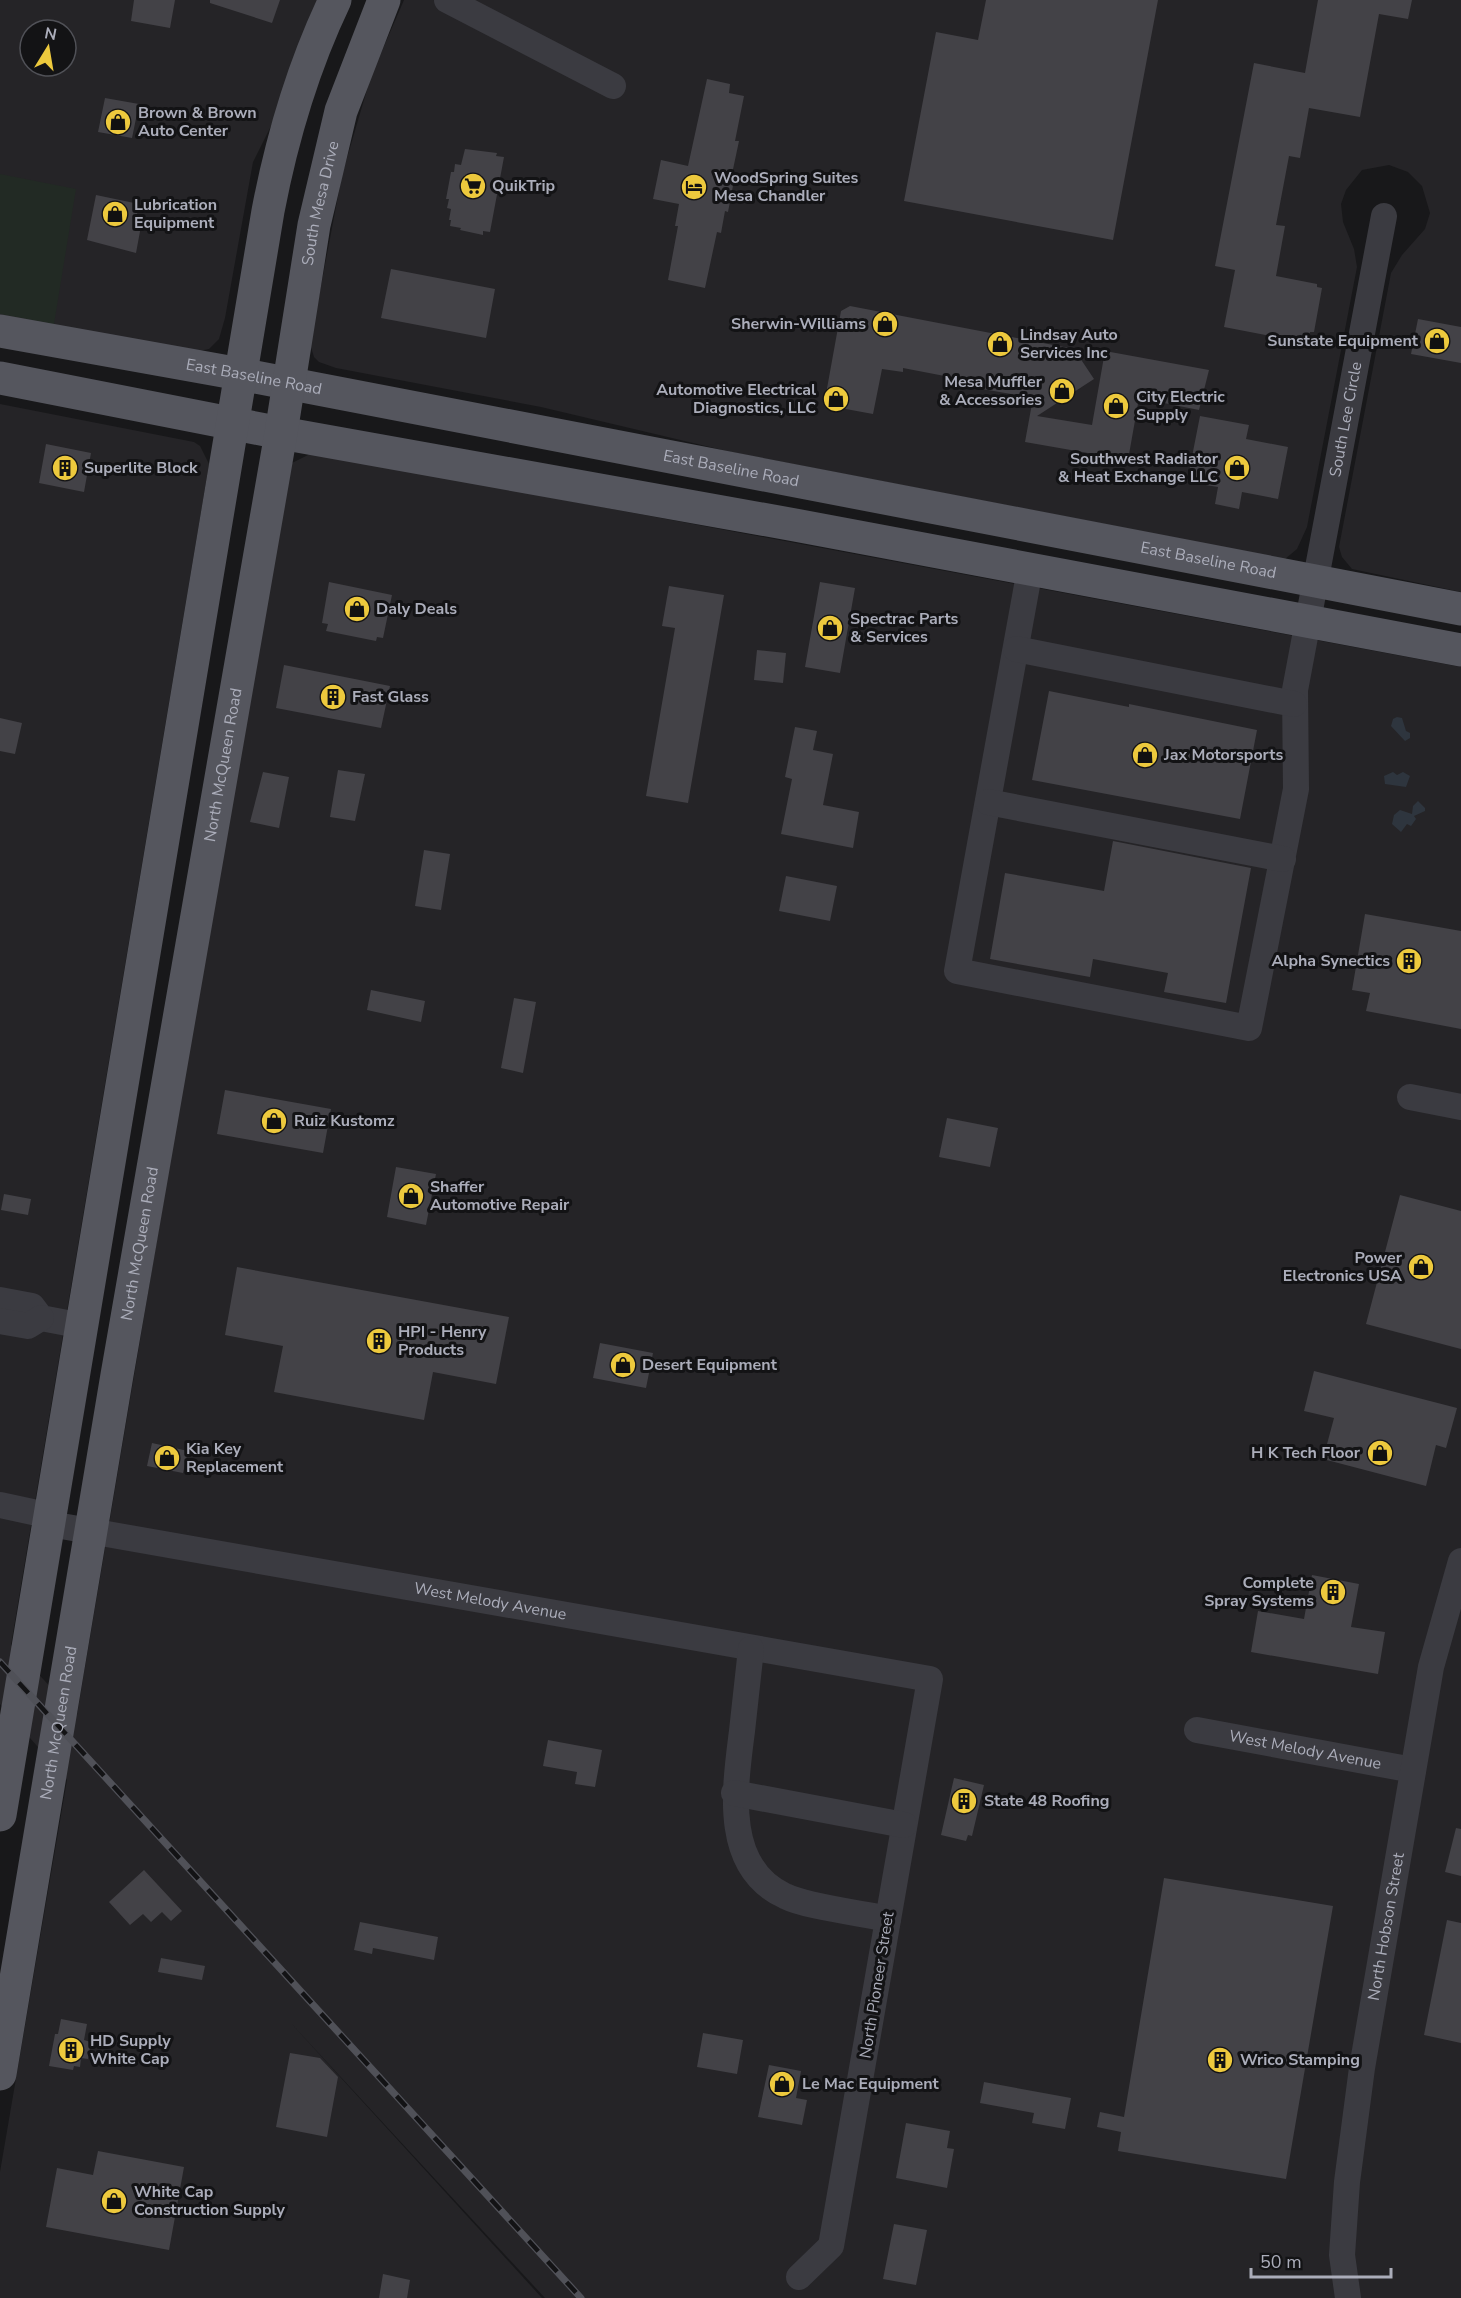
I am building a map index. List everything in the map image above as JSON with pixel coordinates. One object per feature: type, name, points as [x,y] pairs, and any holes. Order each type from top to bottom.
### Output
[{"type":"main road","points":[[0,1815],[277,161],[292,108],[335,0]]},
{"type":"main road","name":"South Mesa Drive","points":[[284,411],[325,168],[352,77],[384,0]]},
{"type":"main road","name":"East Baseline Road","points":[[0,331],[284,411],[795,525],[1461,650]]},
{"type":"main road","name":"East Baseline Road","points":[[0,378],[236,399],[284,411],[804,485],[1461,609]]},
{"type":"main road","name":"North McQueen Road","points":[[0,2074],[284,411]]},
{"type":"main road","points":[[795,525],[804,485]]},
{"type":"main road","points":[[156,892],[200,899]]},
{"type":"street","points":[[447,0],[613,86]]},
{"type":"street","name":"South Lee Circle","points":[[988,802],[957,971],[1249,1028],[1296,789],[1294,704],[1307,621],[1384,216]]},
{"type":"street","points":[[1030,569],[988,802],[1283,859]]},
{"type":"street","points":[[1016,649],[1294,704]]},
{"type":"street","points":[[1410,1097],[1461,1107]]},
{"type":"street","points":[[0,1300],[32,1306],[41,1318],[83,1326]]},
{"type":"street","points":[[0,1321],[28,1326],[41,1318]]},
{"type":"street","name":"West Melody Avenue","points":[[0,1505],[91,1533],[930,1679]]},
{"type":"street","name":"North Hobson Street","points":[[1348,2298],[1342,2255],[1347,2182],[1362,2068],[1431,1667],[1461,1561]]},
{"type":"street","points":[[751,1649],[734,1793],[738,1830],[746,1858],[761,1881],[786,1897],[888,1919]]},
{"type":"street","name":"North Pioneer Street","points":[[799,2277],[831,2246],[930,1679]]},
{"type":"street","name":"West Melody Avenue","points":[[1197,1730],[1413,1770]]},
{"type":"street","points":[[734,1793],[904,1825]]},
{"type":"shaded area","points":[[0,0],[319,0],[275,118],[253,162],[225,318],[219,339],[209,349],[199,351],[0,315]]},
{"type":"shaded area","points":[[404,0],[1461,0],[1461,592],[1352,569],[1342,557],[1339,547],[1391,273],[1402,255],[1425,229],[1430,213],[1422,186],[1408,172],[1389,165],[1362,170],[1346,190],[1341,204],[1343,222],[1354,249],[1357,267],[1307,527],[1297,549],[1285,559],[731,452],[541,407],[336,368],[319,362],[314,357],[310,344],[342,175],[371,76]]},
{"type":"shaded area","points":[[0,174],[76,189],[54,324],[0,314]]},
{"type":"shaded area","points":[[0,404],[194,442],[200,446],[209,464],[11,1645],[77,1715],[285,478],[292,463],[312,453],[1461,667],[1461,2298],[545,2298],[289,2021],[542,2298],[0,2298],[0,2172],[67,1780],[0,1704]]},
{"type":"shaded area","points":[[1402,718],[1406,731],[1410,733],[1410,738],[1405,741],[1391,726],[1393,719]]},
{"type":"shaded area","points":[[1393,772],[1397,775],[1403,772],[1410,776],[1406,787],[1385,784],[1384,776]]},
{"type":"shaded area","points":[[1418,801],[1425,811],[1414,816],[1416,819],[1411,826],[1407,824],[1401,832],[1392,824],[1394,815],[1400,810],[1412,814],[1413,806]]},
{"type":"building","points":[[134,0],[175,0],[170,28],[131,21]]},
{"type":"building","points":[[210,0],[280,0],[272,23],[210,3]]},
{"type":"building","points":[[986,0],[1158,0],[1113,240],[904,201],[936,32],[978,40]]},
{"type":"building","points":[[1318,0],[1412,0],[1408,19],[1379,14],[1360,117],[1309,108],[1300,158],[1289,156],[1276,225],[1285,226],[1276,276],[1317,284],[1317,287],[1322,288],[1314,332],[1310,332],[1308,343],[1224,327],[1235,270],[1215,266],[1254,63],[1305,73]]},
{"type":"building","name":"WoodSpring Suites Mesa Chandler","points":[[707,79],[730,84],[729,93],[744,96],[735,141],[739,141],[732,174],[735,175],[728,212],[725,211],[721,233],[717,232],[705,288],[668,280],[678,226],[675,226],[679,204],[653,199],[661,160],[688,166]]},
{"type":"building","name":"Brown & Brown Auto Center","points":[[105,98],[139,104],[132,138],[98,132]]},
{"type":"building","name":"QuikTrip","points":[[465,149],[497,153],[496,156],[504,157],[490,232],[483,231],[483,235],[450,226],[451,209],[447,208],[449,199],[446,199],[451,172],[454,172],[455,164],[461,165]]},
{"type":"building","name":"Lubrication Equipment","points":[[96,195],[139,204],[135,225],[141,226],[136,253],[87,240]]},
{"type":"building","points":[[391,269],[495,289],[486,338],[381,318]]},
{"type":"building","points":[[850,306],[1074,349],[1094,379],[1037,416],[1092,425],[1105,351],[1209,370],[1199,410],[1139,398],[1128,460],[1025,442],[1033,398],[954,384],[955,378],[903,368],[903,372],[882,369],[873,414],[824,405],[841,311]]},
{"type":"building","name":"Sunstate Equipment","points":[[1418,319],[1461,327],[1461,363],[1411,354]]},
{"type":"building","name":"Southwest Radiator & Heat Exchange LLC","points":[[1200,416],[1249,425],[1246,439],[1288,447],[1278,499],[1242,492],[1239,509],[1215,504],[1218,487],[1187,482]]},
{"type":"building","name":"Superlite Block","points":[[46,444],[91,453],[84,492],[39,483]]},
{"type":"building","name":"Daly Deals","points":[[329,582],[392,595],[383,638],[377,637],[376,641],[326,631],[328,624],[322,623]]},
{"type":"building","name":"Spectrac Parts & Services","points":[[820,582],[855,588],[840,673],[805,667]]},
{"type":"building","points":[[669,586],[724,595],[688,803],[646,796],[675,628],[662,626]]},
{"type":"building","points":[[757,650],[786,653],[783,683],[754,680]]},
{"type":"building","name":"Fast Glass","points":[[284,665],[390,686],[381,728],[276,708]]},
{"type":"building","name":"Jax Motorsports","points":[[1049,691],[1129,707],[1129,704],[1257,730],[1240,819],[1032,780]]},
{"type":"building","points":[[0,718],[22,723],[15,754],[0,751]]},
{"type":"building","points":[[795,727],[817,731],[813,750],[833,754],[823,805],[859,812],[853,848],[781,834],[792,779],[785,777]]},
{"type":"building","points":[[338,770],[365,774],[355,821],[330,817]]},
{"type":"building","points":[[263,772],[289,777],[279,828],[250,822]]},
{"type":"building","points":[[1113,841],[1251,868],[1226,1003],[1164,992],[1168,973],[1093,959],[1090,977],[990,959],[1005,873],[1104,891]]},
{"type":"building","points":[[424,850],[450,854],[441,910],[415,906]]},
{"type":"building","points":[[786,876],[837,886],[830,921],[779,911]]},
{"type":"building","name":"Alpha Synectics","points":[[1365,914],[1461,931],[1461,1029],[1366,1011],[1370,993],[1352,990]]},
{"type":"building","points":[[371,990],[425,1001],[421,1022],[367,1010]]},
{"type":"building","points":[[514,998],[536,1002],[523,1073],[501,1068]]},
{"type":"building","name":"Ruiz Kustomz","points":[[225,1090],[331,1109],[323,1153],[217,1134]]},
{"type":"building","points":[[947,1118],[998,1128],[990,1167],[939,1157]]},
{"type":"building","name":"Shaffer Automotive Repair","points":[[396,1167],[436,1174],[426,1225],[387,1217]]},
{"type":"building","points":[[4,1194],[31,1199],[28,1215],[1,1210]]},
{"type":"building","name":"Power Electronics USA","points":[[1400,1195],[1461,1211],[1461,1349],[1366,1324]]},
{"type":"building","name":"HPI - Henry Products","points":[[237,1267],[509,1317],[496,1384],[433,1372],[424,1420],[274,1392],[283,1346],[225,1335]]},
{"type":"building","name":"Desert Equipment","points":[[600,1343],[653,1353],[646,1388],[593,1378]]},
{"type":"building","points":[[1314,1371],[1457,1408],[1446,1448],[1436,1445],[1426,1486],[1323,1459],[1334,1418],[1304,1411]]},
{"type":"building","name":"Kia Key Replacement","points":[[152,1443],[188,1451],[183,1473],[147,1466]]},
{"type":"building","points":[[1312,1575],[1359,1584],[1351,1627],[1385,1632],[1378,1674],[1251,1652],[1258,1611],[1304,1619]]},
{"type":"building","points":[[548,1740],[602,1750],[595,1787],[575,1784],[577,1772],[543,1766]]},
{"type":"building","name":"State 48 Roofing","points":[[954,1778],[984,1785],[972,1836],[968,1835],[966,1841],[941,1835]]},
{"type":"building","points":[[1456,1828],[1461,1829],[1461,1876],[1445,1872]]},
{"type":"building","points":[[144,1870],[182,1911],[171,1921],[162,1912],[151,1922],[143,1914],[130,1925],[109,1902]]},
{"type":"building","name":"Wrico Stamping","points":[[1164,1878],[1333,1906],[1286,2179],[1118,2151],[1121,2132],[1097,2127],[1100,2112],[1124,2117]]},
{"type":"building","points":[[1447,1920],[1461,1923],[1461,2043],[1424,2035]]},
{"type":"building","points":[[360,1922],[438,1937],[434,1960],[373,1948],[372,1954],[354,1950]]},
{"type":"building","points":[[161,1958],[205,1966],[202,1980],[158,1972]]},
{"type":"building","name":"HD Supply White Cap","points":[[61,2019],[87,2024],[84,2040],[91,2042],[88,2059],[81,2058],[80,2067],[74,2066],[73,2070],[49,2066],[55,2034],[58,2034]]},
{"type":"building","points":[[703,2033],[743,2040],[737,2074],[697,2067]]},
{"type":"building","points":[[290,2053],[320,2058],[338,2077],[327,2137],[276,2127]]},
{"type":"building","name":"Le Mac Equipment","points":[[769,2065],[801,2071],[796,2098],[807,2100],[802,2125],[758,2117]]},
{"type":"building","points":[[984,2082],[1071,2098],[1065,2129],[1032,2123],[1034,2113],[980,2103]]},
{"type":"building","points":[[906,2123],[950,2131],[947,2148],[954,2149],[947,2188],[896,2178]]},
{"type":"building","name":"White Cap Construction Supply","points":[[98,2151],[184,2167],[169,2250],[46,2227],[57,2168],[93,2175]]},
{"type":"building","points":[[894,2224],[927,2230],[916,2285],[883,2279]]},
{"type":"building","points":[[383,2274],[410,2280],[407,2298],[379,2298]]},
{"type":"railway","points":[[0,1662],[581,2298]]},
{"type":"place","name":"Brown & Brown Auto Center","points":[[118,122]]},
{"type":"place","name":"QuikTrip","points":[[473,186]]},
{"type":"place","name":"WoodSpring Suites Mesa Chandler","points":[[694,187]]},
{"type":"place","name":"Lubrication Equipment","points":[[115,214]]},
{"type":"place","name":"Sherwin-Williams","points":[[885,324]]},
{"type":"place","name":"Sunstate Equipment","points":[[1437,341]]},
{"type":"place","name":"Lindsay Auto Services Inc","points":[[1000,344]]},
{"type":"place","name":"Mesa Muffler & Accessories","points":[[1062,391]]},
{"type":"place","name":"Automotive Electrical Diagnostics, LLC","points":[[836,399]]},
{"type":"place","name":"City Electric Supply","points":[[1116,406]]},
{"type":"place","name":"Superlite Block","points":[[65,468]]},
{"type":"place","name":"Southwest Radiator & Heat Exchange LLC","points":[[1237,468]]},
{"type":"place","name":"Daly Deals","points":[[357,609]]},
{"type":"place","name":"Spectrac Parts & Services","points":[[830,628]]},
{"type":"place","name":"Fast Glass","points":[[333,697]]},
{"type":"place","name":"Jax Motorsports","points":[[1145,755]]},
{"type":"place","name":"Alpha Synectics","points":[[1409,961]]},
{"type":"place","name":"Ruiz Kustomz","points":[[274,1121]]},
{"type":"place","name":"Shaffer Automotive Repair","points":[[411,1196]]},
{"type":"place","name":"Power Electronics USA","points":[[1421,1267]]},
{"type":"place","name":"HPI - Henry Products","points":[[379,1341]]},
{"type":"place","name":"Desert Equipment","points":[[623,1365]]},
{"type":"place","name":"H K Tech Floor","points":[[1380,1453]]},
{"type":"place","name":"Kia Key Replacement","points":[[167,1458]]},
{"type":"place","name":"Complete Spray Systems","points":[[1333,1592]]},
{"type":"place","name":"State 48 Roofing","points":[[964,1801]]},
{"type":"place","name":"HD Supply White Cap","points":[[71,2050]]},
{"type":"place","name":"Wrico Stamping","points":[[1220,2060]]},
{"type":"place","name":"Le Mac Equipment","points":[[782,2084]]},
{"type":"place","name":"White Cap Construction Supply","points":[[114,2201]]}]
